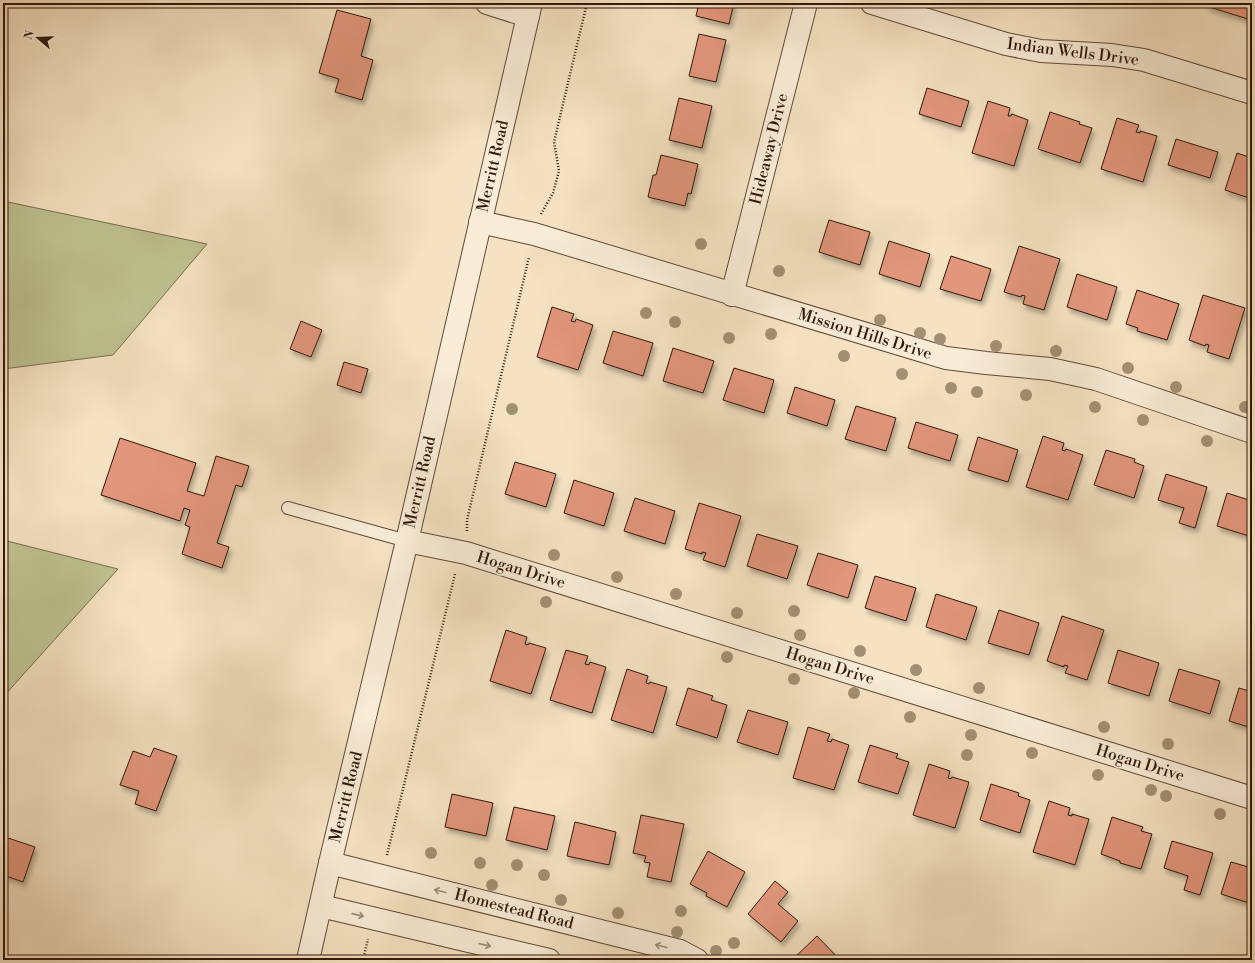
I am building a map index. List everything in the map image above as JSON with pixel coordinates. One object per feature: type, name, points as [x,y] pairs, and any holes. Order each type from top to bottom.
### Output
[{"type":"street","points":[[487,3],[530,9]]},
{"type":"street","name":"Hideaway Drive","points":[[732,295],[806,3]]},
{"type":"street","name":"Indian Wells Drive","points":[[872,3],[1006,44],[1041,50],[1112,55],[1144,60],[1252,93]]},
{"type":"street","name":"Merritt Road","points":[[308,960],[530,9]]},
{"type":"street","name":"Mission Hills Drive","points":[[480,222],[534,234],[732,295],[946,358],[1050,369],[1096,379],[1252,432]]},
{"type":"street","name":"Hogan Drive","points":[[407,541],[466,553],[1252,798]]},
{"type":"street","name":"Homestead Road","points":[[330,863],[680,951],[697,960]]},
{"type":"street","points":[[320,906],[549,960]]},
{"type":"lane","points":[[288,508],[407,541]]},
{"type":"path","points":[[538,218],[547,206],[553,193],[559,171],[554,142],[587,3]]},
{"type":"path","points":[[467,534],[467,520],[530,251]]},
{"type":"path","points":[[386,859],[457,567]]},
{"type":"path","points":[[363,960],[369,934]]},
{"type":"green space","points":[[3,201],[207,244],[113,355],[3,369]]},
{"type":"green space","points":[[3,540],[118,569],[3,697]]},
{"type":"building","points":[[699,3],[734,3],[729,24],[696,16]]},
{"type":"building","points":[[1207,3],[1252,3],[1252,6],[1248,19],[1206,6]]},
{"type":"building","points":[[337,10],[371,19],[361,56],[373,60],[362,100],[335,92],[339,79],[319,73]]},
{"type":"building","points":[[699,34],[726,40],[716,82],[689,76]]},
{"type":"building","points":[[927,88],[969,101],[961,127],[919,114]]},
{"type":"building","points":[[679,98],[712,106],[702,148],[669,140]]},
{"type":"building","points":[[988,101],[1010,108],[1008,116],[1011,116],[1012,114],[1028,120],[1014,166],[972,153]]},
{"type":"building","points":[[1050,112],[1080,122],[1079,124],[1092,128],[1080,163],[1038,149]]},
{"type":"building","points":[[1117,118],[1139,125],[1136,132],[1140,133],[1140,131],[1157,136],[1143,182],[1101,169]]},
{"type":"building","points":[[1176,139],[1218,152],[1210,178],[1168,165]]},
{"type":"building","points":[[1237,153],[1252,158],[1252,199],[1225,190]]},
{"type":"building","points":[[661,155],[698,164],[691,194],[688,193],[685,206],[648,197],[653,175],[656,175]]},
{"type":"building","points":[[829,220],[870,232],[860,265],[819,252]]},
{"type":"building","points":[[889,241],[930,254],[920,287],[879,274]]},
{"type":"building","points":[[1019,246],[1060,259],[1044,310],[1023,304],[1025,296],[1022,295],[1021,297],[1004,292]]},
{"type":"building","points":[[951,256],[991,269],[981,301],[940,289]]},
{"type":"building","points":[[1077,274],[1117,287],[1107,320],[1067,307]]},
{"type":"building","points":[[1137,290],[1179,304],[1167,340],[1137,331],[1138,328],[1126,324]]},
{"type":"building","points":[[1203,295],[1245,308],[1229,359],[1207,352],[1209,345],[1206,344],[1205,346],[1189,340]]},
{"type":"building","points":[[552,307],[574,314],[571,321],[575,322],[576,319],[593,325],[578,370],[537,357]]},
{"type":"building","points":[[301,321],[322,330],[311,357],[290,349]]},
{"type":"building","points":[[613,331],[653,343],[643,376],[603,363]]},
{"type":"building","points":[[673,348],[714,361],[703,393],[663,381]]},
{"type":"building","points":[[344,362],[368,369],[361,393],[337,385]]},
{"type":"building","points":[[734,368],[774,380],[764,413],[723,400]]},
{"type":"building","points":[[795,387],[835,400],[827,426],[787,413]]},
{"type":"building","points":[[856,406],[896,418],[886,451],[845,439]]},
{"type":"building","points":[[916,422],[958,435],[950,461],[908,448]]},
{"type":"building","points":[[1043,436],[1064,443],[1062,450],[1065,451],[1066,449],[1083,455],[1068,500],[1026,487]]},
{"type":"building","points":[[978,437],[1018,450],[1008,482],[968,470]]},
{"type":"building","points":[[120,438],[196,463],[187,491],[204,496],[216,456],[249,466],[242,487],[236,485],[217,543],[229,547],[222,568],[182,554],[190,527],[185,525],[190,510],[184,508],[180,521],[101,495]]},
{"type":"building","points":[[1106,450],[1135,459],[1134,462],[1144,466],[1134,498],[1094,485]]},
{"type":"building","points":[[515,462],[556,474],[546,507],[505,494]]},
{"type":"building","points":[[1166,474],[1207,487],[1195,528],[1179,523],[1184,508],[1158,500]]},
{"type":"building","points":[[574,480],[614,493],[604,526],[564,513]]},
{"type":"building","points":[[1227,493],[1252,501],[1252,537],[1217,526]]},
{"type":"building","points":[[635,498],[675,511],[665,544],[624,531]]},
{"type":"building","points":[[699,503],[741,516],[725,567],[703,560],[706,553],[702,552],[702,554],[685,549]]},
{"type":"building","points":[[757,534],[798,546],[787,579],[747,566]]},
{"type":"building","points":[[818,553],[858,565],[848,598],[807,585]]},
{"type":"building","points":[[875,576],[916,588],[906,621],[865,608]]},
{"type":"building","points":[[936,594],[977,607],[966,640],[926,627]]},
{"type":"building","points":[[999,610],[1039,623],[1029,655],[988,643]]},
{"type":"building","points":[[1062,616],[1104,630],[1087,680],[1065,673],[1068,666],[1064,665],[1064,667],[1047,661]]},
{"type":"building","points":[[506,630],[527,637],[525,644],[528,645],[529,643],[546,648],[531,694],[490,681]]},
{"type":"building","points":[[566,650],[588,656],[585,664],[589,665],[590,662],[606,667],[592,713],[550,700]]},
{"type":"building","points":[[1118,650],[1159,663],[1149,696],[1108,683]]},
{"type":"building","points":[[627,669],[648,676],[646,683],[649,684],[650,682],[667,687],[653,733],[611,720]]},
{"type":"building","points":[[1179,669],[1220,681],[1210,714],[1169,701]]},
{"type":"building","points":[[688,688],[713,696],[711,700],[727,705],[717,738],[676,725]]},
{"type":"building","points":[[1239,688],[1252,692],[1252,728],[1229,721]]},
{"type":"building","points":[[748,710],[788,722],[778,755],[737,742]]},
{"type":"building","points":[[808,727],[830,734],[827,741],[831,742],[832,739],[849,745],[834,790],[793,778]]},
{"type":"building","points":[[870,745],[898,754],[896,758],[909,762],[898,794],[858,782]]},
{"type":"building","points":[[154,748],[177,756],[156,811],[135,804],[139,791],[120,785],[133,751],[150,757]]},
{"type":"building","points":[[929,764],[950,771],[948,778],[951,779],[952,777],[969,782],[955,828],[913,815]]},
{"type":"building","points":[[991,784],[1019,793],[1018,796],[1030,800],[1020,833],[980,820]]},
{"type":"building","points":[[452,794],[493,803],[486,836],[445,827]]},
{"type":"building","points":[[1049,801],[1070,808],[1068,815],[1072,816],[1072,814],[1089,819],[1075,865],[1033,852]]},
{"type":"building","points":[[514,807],[555,816],[547,850],[506,840]]},
{"type":"building","points":[[641,815],[684,824],[671,882],[647,877],[650,863],[644,862],[646,856],[633,853]]},
{"type":"building","points":[[1112,817],[1143,827],[1141,831],[1152,834],[1141,869],[1120,863],[1120,861],[1101,854]]},
{"type":"building","points":[[575,822],[616,832],[609,865],[567,856]]},
{"type":"building","points":[[5,837],[35,847],[23,882],[3,875],[3,844]]},
{"type":"building","points":[[1172,841],[1213,853],[1200,895],[1184,890],[1188,876],[1164,868]]},
{"type":"building","points":[[708,851],[745,872],[727,907],[706,896],[707,893],[690,884]]},
{"type":"building","points":[[1231,862],[1252,868],[1252,904],[1221,894]]},
{"type":"building","points":[[775,881],[788,892],[778,904],[798,921],[781,942],[748,914]]},
{"type":"building","points":[[817,936],[840,960],[793,960],[793,959]]},
{"type":"building","points":[[1005,956],[1047,958],[1047,960],[1004,960]]}]
